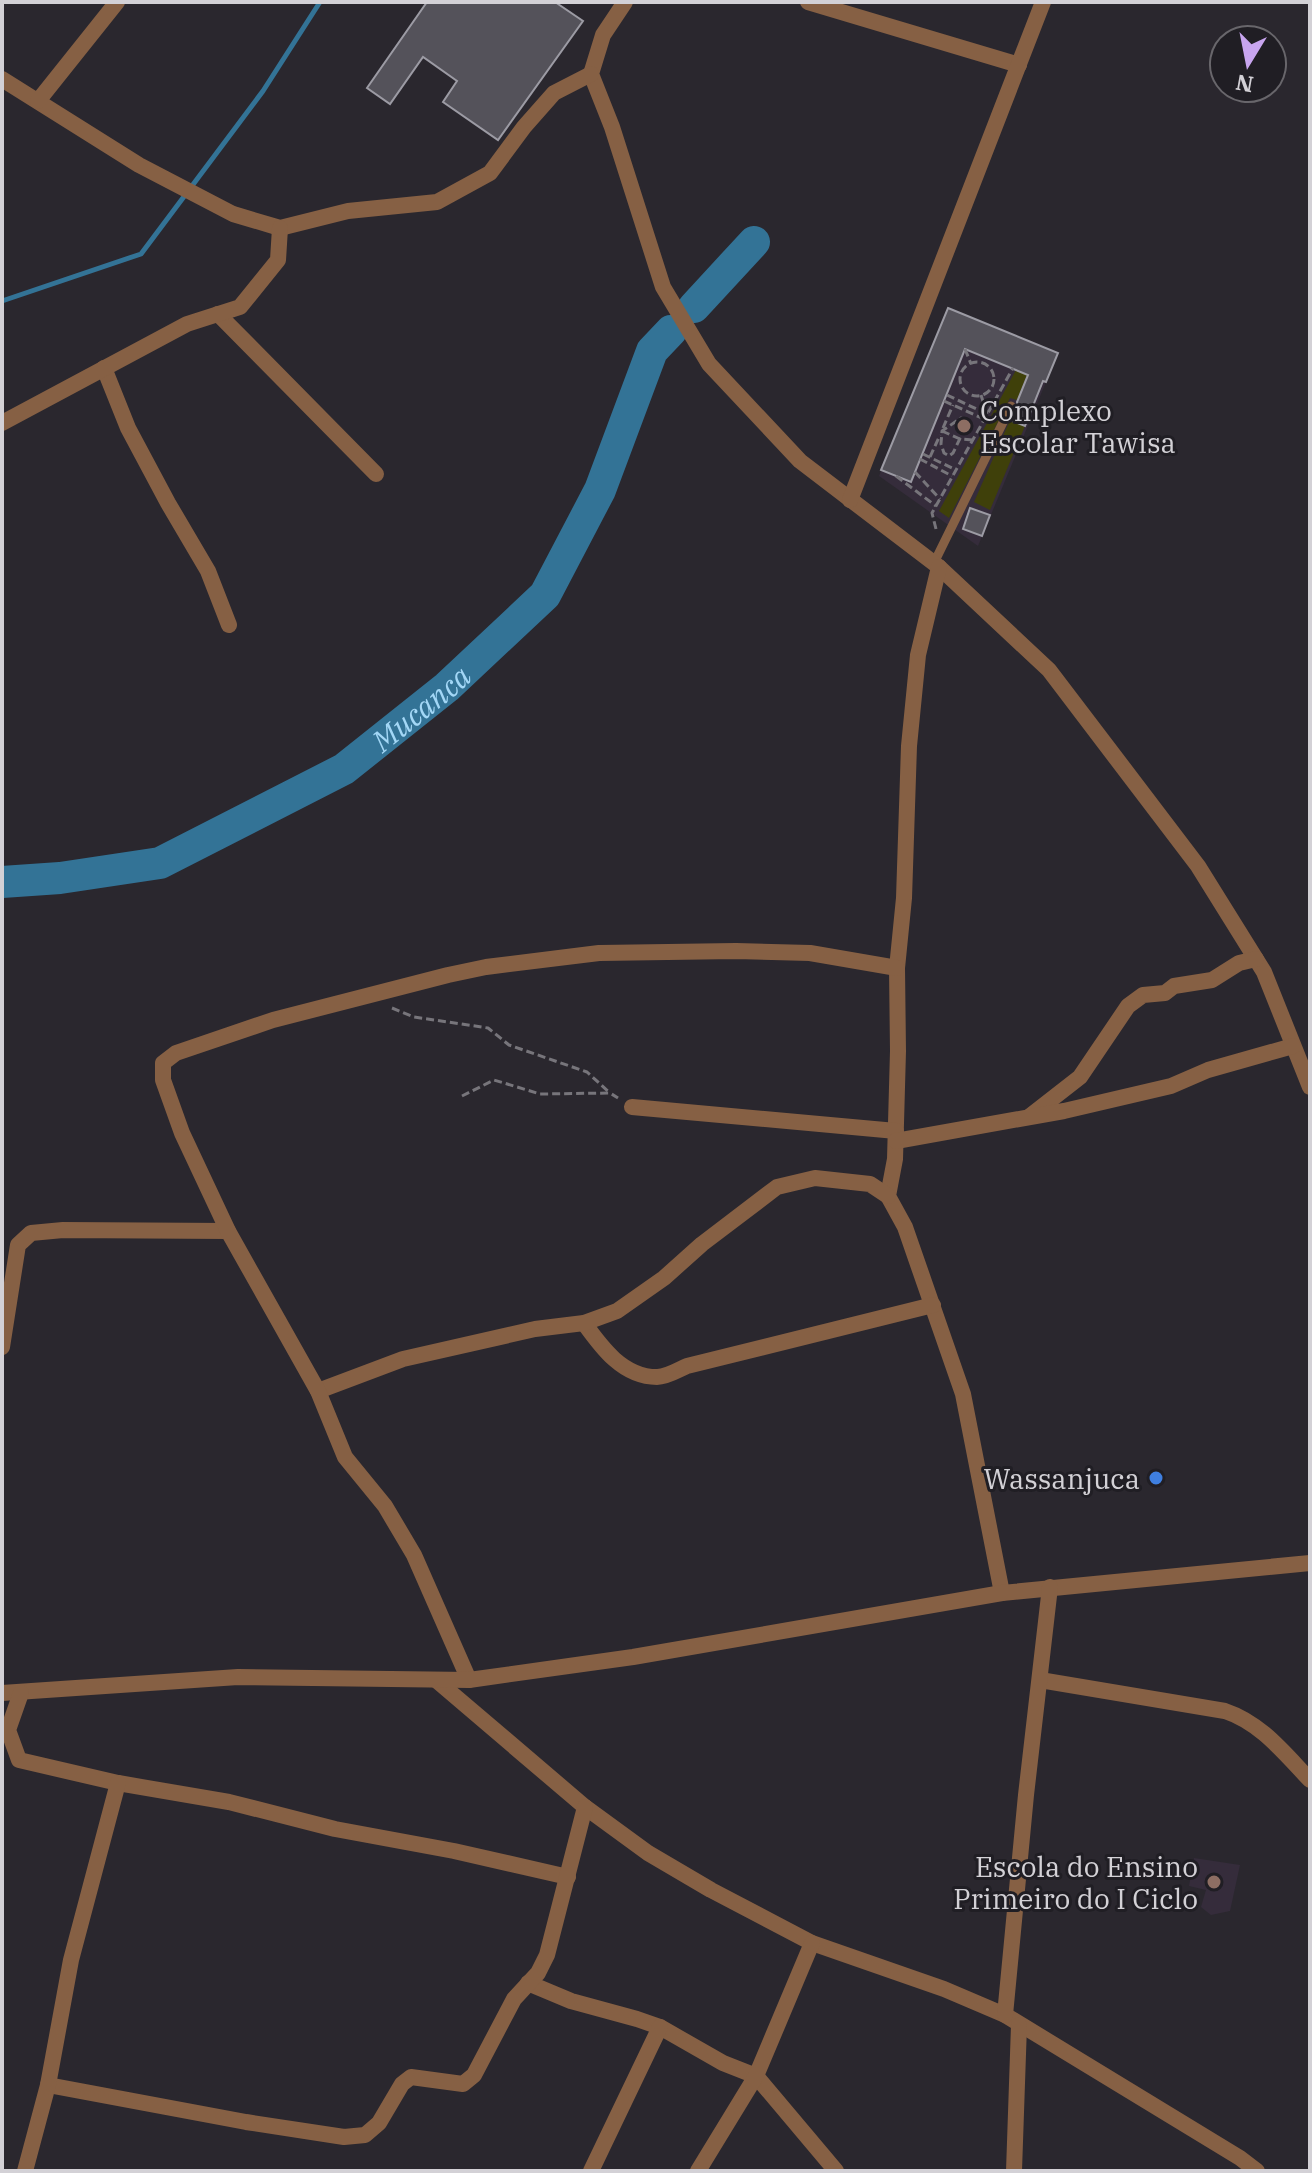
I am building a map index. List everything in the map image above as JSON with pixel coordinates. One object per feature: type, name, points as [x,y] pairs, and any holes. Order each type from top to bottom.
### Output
[{"type":"street","points":[[38,101],[117,2]]},
{"type":"street","points":[[625,2],[603,35],[591,74],[617,142],[663,287],[709,364],[800,461],[850,500],[938,559],[1049,670],[1198,866],[1264,972],[1310,1087]]},
{"type":"street","points":[[808,2],[1019,65]]},
{"type":"street","points":[[850,500],[1043,2]]},
{"type":"street","points":[[2,79],[139,165],[233,214],[280,228],[348,211],[437,202],[490,173],[554,93],[591,74]]},
{"type":"street","points":[[2,423],[187,324],[240,307],[278,260],[280,228]]},
{"type":"street","points":[[218,314],[376,474]]},
{"type":"street","points":[[104,368],[128,428],[208,571],[229,625]]},
{"type":"street","points":[[888,1196],[895,1159],[897,968],[904,898],[909,746],[918,655],[938,559]]},
{"type":"street","points":[[469,1680],[414,1555],[385,1506],[345,1457],[318,1391],[228,1231],[182,1133],[163,1080],[163,1063],[176,1053],[273,1020],[486,967],[599,953],[736,951],[810,953],[897,968]]},
{"type":"street","points":[[1029,1117],[1080,1077],[1128,1006],[1143,995],[1165,993],[1174,986],[1212,980],[1239,963],[1256,959]]},
{"type":"street","points":[[632,1107],[896,1136],[1064,1111],[1171,1086],[1208,1070],[1293,1046]]},
{"type":"street","points":[[318,1391],[403,1359],[535,1329],[584,1323],[617,1311],[664,1278],[702,1244],[777,1187],[815,1178],[870,1184],[888,1196],[905,1227],[963,1394],[1002,1593]]},
{"type":"street","points":[[2,1347],[18,1245],[31,1233],[63,1230],[228,1231]]},
{"type":"street","points":[[584,1323],[603,1349],[632,1373],[660,1378],[687,1366],[933,1305]]},
{"type":"street","points":[[2,1693],[238,1677],[469,1680],[633,1657],[1002,1593],[1310,1563]]},
{"type":"street","points":[[1005,2015],[1050,1587]]},
{"type":"street","points":[[436,1680],[585,1807],[648,1853],[812,1943],[944,1989],[1005,2015],[1257,2171]]},
{"type":"street","points":[[1040,1680],[1225,1711],[1242,1717],[1257,1726],[1310,1780]]},
{"type":"street","points":[[21,1693],[8,1730],[19,1760],[118,1783],[229,1802],[335,1829],[454,1851],[568,1877]]},
{"type":"street","points":[[25,2171],[48,2085],[71,1960],[118,1783]]},
{"type":"street","points":[[48,2085],[246,2122],[344,2137],[365,2135],[379,2123],[402,2084],[411,2077],[463,2084],[474,2075],[514,1999],[538,1973],[547,1955],[585,1807]]},
{"type":"street","points":[[698,2171],[756,2076],[812,1943]]},
{"type":"street","points":[[528,1983],[571,2001],[660,2027],[723,2063],[756,2076],[836,2171]]},
{"type":"street","points":[[1014,2171],[1019,2025]]},
{"type":"street","points":[[591,2171],[660,2027]]},
{"type":"lane","points":[[938,559],[1011,406]]},
{"type":"path","points":[[965,349],[971,364]]},
{"type":"path","points":[[982,363],[993,374],[993,385],[981,395],[970,395],[962,387],[960,376],[971,364],[982,363]]},
{"type":"path","points":[[938,559],[932,513],[1013,368]]},
{"type":"path","points":[[947,395],[987,414]]},
{"type":"path","points":[[981,395],[987,414]]},
{"type":"path","points":[[944,401],[984,419]]},
{"type":"path","points":[[930,457],[953,405]]},
{"type":"path","points":[[961,418],[967,424],[949,456],[944,453],[941,444],[942,431],[961,418]]},
{"type":"path","points":[[942,431],[960,439],[973,440]]},
{"type":"path","points":[[960,439],[966,451]]},
{"type":"path","points":[[923,454],[956,470]]},
{"type":"path","points":[[920,459],[952,476]]},
{"type":"path","points":[[915,472],[940,499]]},
{"type":"path","points":[[896,476],[936,506]]},
{"type":"path","points":[[366,997],[414,1017],[488,1028],[509,1045],[587,1072],[610,1093],[632,1107]]},
{"type":"path","points":[[462,1096],[494,1080],[540,1094],[610,1093]]},
{"type":"shaded area","name":"Complexo Escolar Tawisa","points":[[948,308],[1058,353],[978,546],[879,476]]},
{"type":"shaded area","points":[[1016,370],[1027,375],[1017,400],[1010,398],[949,518],[939,511]]},
{"type":"shaded area","points":[[1010,420],[1025,426],[990,510],[974,502]]},
{"type":"shaded area","points":[[1194,1858],[1240,1865],[1230,1911],[1211,1915],[1201,1907],[1206,1890],[1189,1886]]},
{"type":"building","points":[[427,2],[555,2],[583,21],[498,140],[443,102],[457,81],[423,57],[390,104],[367,88]]},
{"type":"building","points":[[948,308],[1058,353],[1025,426],[1012,421],[1028,375],[965,349],[911,482],[881,470]]},
{"type":"building","points":[[970,508],[990,515],[982,536],[963,529]]},
{"type":"waterway","points":[[2,301],[141,254],[263,91],[320,2]]},
{"type":"waterway","name":"Mucanca","points":[[694,307],[754,242]]},
{"type":"waterway","name":"Mucanca","points":[[2,882],[60,878],[160,863],[344,769],[447,687],[545,595],[600,490],[652,351],[671,331]]},
{"type":"place","name":"Complexo Escolar Tawisa","points":[[964,426]]},
{"type":"place","name":"Wassanjuca","points":[[1156,1478]]},
{"type":"place","name":"Escola do Ensino Primeiro do I Ciclo","points":[[1214,1882]]}]
